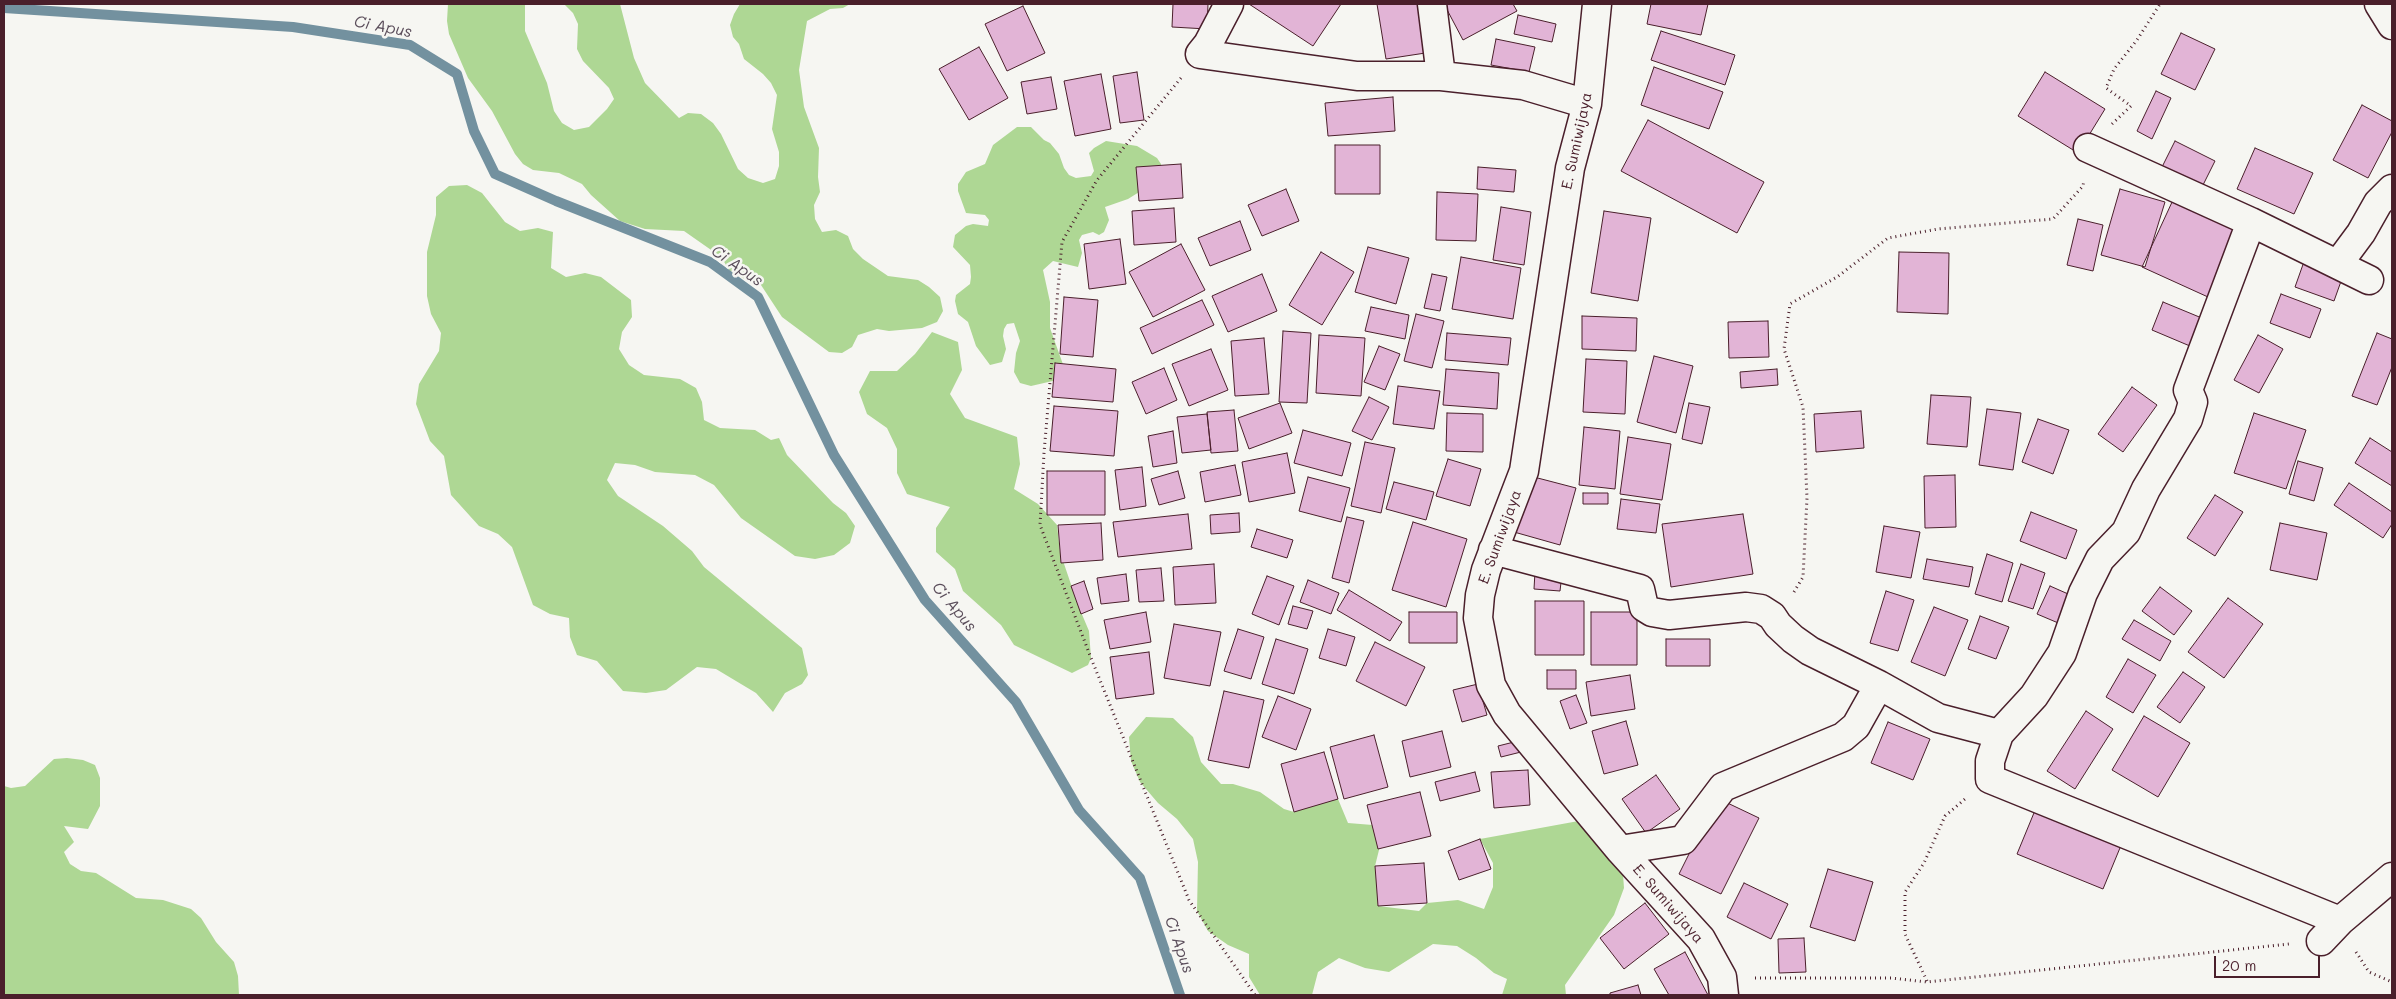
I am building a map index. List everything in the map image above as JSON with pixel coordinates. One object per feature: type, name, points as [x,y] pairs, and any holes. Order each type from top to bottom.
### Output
[{"type":"street","points":[[1200,54],[1208,44],[1229,4]]},
{"type":"street","points":[[1432,4],[1441,76]]},
{"type":"street","name":"E. Sumiwijaya","points":[[1598,4],[1587,104],[1570,168],[1524,471],[1493,550],[1480,595],[1478,618],[1491,685],[1507,714],[1620,850],[1701,939],[1723,986]]},
{"type":"street","points":[[2379,4],[2392,25]]},
{"type":"street","points":[[1200,54],[1356,76],[1441,76],[1523,85],[1587,104]]},
{"type":"street","points":[[2088,148],[2250,222],[2370,280]]},
{"type":"street","points":[[2338,264],[2361,233],[2378,203],[2392,189]]},
{"type":"street","points":[[2250,222],[2188,390],[2192,402],[2188,419],[2146,490],[2126,532],[2100,559],[2083,593],[2062,653],[2034,696],[1999,734],[1990,761],[1990,779],[2340,921]]},
{"type":"street","points":[[1493,550],[1640,589],[1644,607],[1652,612],[1669,615],[1746,607],[1761,609],[1772,616],[1778,625],[1810,651],[1879,684],[1938,718],[1999,734]]},
{"type":"street","points":[[1620,850],[1684,840],[1723,786],[1843,737],[1856,726],[1879,684]]},
{"type":"street","points":[[2321,941],[2340,921],[2392,877]]},
{"type":"path","points":[[1778,625],[1803,577],[1807,498],[1803,407],[1784,349],[1790,304],[1837,277],[1888,238],[1938,229],[2052,219],[2083,186],[2088,148],[2131,106],[2106,88],[2114,69],[2138,40],[2160,4]]},
{"type":"path","points":[[1200,54],[1097,180],[1062,242],[1044,443],[1040,525],[1091,658],[1189,900],[1255,995]]},
{"type":"path","points":[[1927,982],[1906,934],[1905,892],[1924,863],[1945,816],[1990,779]]},
{"type":"path","points":[[1723,986],[1891,978],[1927,982],[2321,941],[2356,952],[2370,972],[2392,982]]},
{"type":"green space","points":[[448,4],[525,4],[525,31],[547,83],[554,111],[562,123],[574,130],[589,127],[614,99],[609,88],[583,61],[577,49],[578,24],[573,13],[564,4],[620,4],[634,58],[645,83],[679,118],[688,113],[701,114],[713,123],[721,134],[738,169],[748,178],[763,183],[775,179],[779,166],[779,152],[772,129],[777,95],[771,83],[763,74],[744,59],[739,44],[733,37],[730,25],[734,14],[740,4],[850,4],[843,8],[830,9],[807,21],[799,70],[804,107],[819,148],[818,177],[820,192],[814,205],[815,219],[822,232],[836,230],[848,236],[853,249],[863,259],[888,276],[918,280],[929,287],[940,297],[943,311],[937,322],[922,328],[889,331],[877,329],[858,335],[852,347],[842,353],[829,352],[782,317],[761,285],[750,282],[729,270],[723,260],[714,252],[684,231],[645,229],[620,221],[591,195],[582,184],[559,173],[533,170],[523,164],[515,154],[492,111],[468,78],[449,34],[447,21]]},
{"type":"green space","points":[[1017,127],[1031,127],[1044,140],[1050,143],[1059,154],[1064,168],[1069,175],[1076,178],[1091,176],[1094,171],[1089,153],[1106,141],[1137,146],[1157,158],[1161,164],[1161,171],[1144,189],[1128,199],[1105,207],[1109,220],[1104,232],[1099,235],[1093,232],[1082,235],[1079,240],[1082,253],[1078,267],[1053,261],[1043,270],[1050,302],[1050,328],[1065,370],[1057,380],[1031,386],[1020,383],[1014,372],[1016,353],[1020,341],[1014,323],[1007,324],[1004,329],[1003,336],[1006,349],[1002,362],[990,365],[976,346],[968,322],[958,314],[955,301],[956,295],[970,284],[971,277],[970,265],[953,247],[955,235],[966,226],[973,224],[988,226],[989,220],[985,215],[966,213],[958,191],[958,184],[966,172],[985,164],[993,145]]},
{"type":"green space","points":[[467,185],[482,193],[505,222],[520,231],[538,228],[553,232],[551,268],[566,277],[585,273],[601,277],[631,300],[632,317],[622,332],[619,349],[629,365],[644,375],[680,379],[696,388],[702,402],[704,420],[720,428],[755,430],[771,440],[779,438],[787,455],[833,503],[846,513],[855,526],[850,543],[834,555],[815,559],[795,556],[741,518],[714,485],[695,475],[655,472],[635,465],[615,463],[607,480],[618,496],[663,526],[692,551],[704,567],[802,648],[808,675],[802,684],[785,693],[773,712],[756,693],[716,669],[697,667],[666,690],[646,693],[623,691],[597,661],[577,655],[570,637],[569,618],[550,614],[533,605],[512,547],[498,534],[479,526],[451,495],[444,456],[430,441],[416,404],[419,384],[439,351],[441,333],[431,314],[427,296],[427,252],[436,215],[436,197],[449,186]]},
{"type":"green space","points":[[932,332],[958,342],[962,370],[950,394],[965,418],[1017,437],[1020,464],[1014,489],[1038,504],[1057,525],[1060,552],[1089,631],[1091,658],[1088,665],[1072,673],[1014,645],[1001,625],[963,591],[955,569],[936,552],[936,528],[950,507],[907,494],[897,473],[897,449],[887,428],[867,414],[859,392],[870,371],[897,371],[915,354]]},
{"type":"green space","points":[[1146,717],[1173,718],[1193,737],[1201,762],[1221,784],[1233,784],[1260,792],[1284,809],[1294,812],[1329,795],[1338,799],[1348,823],[1385,826],[1375,866],[1389,878],[1378,906],[1419,911],[1427,903],[1458,900],[1484,909],[1493,887],[1493,863],[1480,839],[1584,820],[1622,861],[1624,888],[1614,915],[1565,985],[1566,995],[1502,995],[1507,979],[1494,973],[1476,958],[1457,946],[1433,944],[1389,972],[1365,968],[1339,958],[1318,972],[1312,995],[1260,995],[1249,977],[1249,954],[1228,945],[1208,931],[1197,911],[1198,862],[1193,839],[1177,819],[1158,803],[1140,782],[1131,761],[1129,737]]},
{"type":"green space","points":[[54,759],[83,760],[95,765],[100,778],[100,806],[88,829],[64,826],[74,842],[64,852],[70,864],[81,871],[96,873],[136,898],[163,900],[191,909],[201,918],[216,942],[234,962],[238,976],[239,995],[4,995],[4,786],[11,788],[25,786]]},
{"type":"building","points":[[1173,4],[1208,4],[1207,29],[1172,27]]},
{"type":"building","points":[[1249,4],[1341,4],[1313,46]]},
{"type":"building","points":[[1377,4],[1424,4],[1432,52],[1386,59]]},
{"type":"building","points":[[1444,4],[1513,4],[1517,11],[1463,40]]},
{"type":"building","points":[[1651,4],[1708,4],[1701,35],[1647,24]]},
{"type":"building","points":[[1023,6],[1045,53],[1007,71],[985,24]]},
{"type":"building","points":[[1518,15],[1556,24],[1552,42],[1514,34]]},
{"type":"building","points":[[1661,31],[1735,55],[1725,85],[1651,60]]},
{"type":"building","points":[[2181,33],[2215,49],[2195,90],[2161,74]]},
{"type":"building","points":[[1496,39],[1535,47],[1529,72],[1491,65]]},
{"type":"building","points":[[979,47],[1008,98],[969,120],[939,69]]},
{"type":"building","points":[[1654,67],[1723,92],[1709,129],[1641,105]]},
{"type":"building","points":[[1137,72],[1144,120],[1120,123],[1113,76]]},
{"type":"building","points":[[2045,72],[2105,109],[2078,153],[2018,116]]},
{"type":"building","points":[[1101,74],[1111,129],[1075,136],[1064,81]]},
{"type":"building","points":[[1051,77],[1057,109],[1027,114],[1021,82]]},
{"type":"building","points":[[2156,91],[2171,98],[2152,139],[2137,131]]},
{"type":"building","points":[[1393,97],[1395,131],[1328,136],[1325,103]]},
{"type":"building","points":[[2362,105],[2392,121],[2392,132],[2368,178],[2333,160]]},
{"type":"building","points":[[1648,120],[1764,182],[1737,233],[1621,171]]},
{"type":"building","points":[[2175,141],[2215,161],[2198,195],[2158,175]]},
{"type":"building","points":[[1335,145],[1380,145],[1380,194],[1335,194]]},
{"type":"building","points":[[2255,148],[2313,173],[2294,214],[2237,189]]},
{"type":"building","points":[[1181,164],[1183,198],[1139,201],[1136,167]]},
{"type":"building","points":[[1478,167],[1516,170],[1514,192],[1477,189]]},
{"type":"building","points":[[1286,189],[1299,221],[1262,236],[1248,205]]},
{"type":"building","points":[[2120,189],[2165,202],[2145,267],[2101,255]]},
{"type":"building","points":[[1437,192],[1478,194],[1476,241],[1436,240]]},
{"type":"building","points":[[2173,200],[2239,229],[2208,297],[2142,267]]},
{"type":"building","points":[[1501,207],[1531,212],[1524,265],[1493,260]]},
{"type":"building","points":[[1174,208],[1176,242],[1134,245],[1132,211]]},
{"type":"building","points":[[1604,211],[1651,218],[1638,301],[1591,293]]},
{"type":"building","points":[[2078,219],[2103,225],[2093,271],[2067,265]]},
{"type":"building","points":[[1240,221],[1251,250],[1210,266],[1198,238]]},
{"type":"building","points":[[1120,239],[1126,284],[1089,289],[1084,244]]},
{"type":"building","points":[[1181,244],[1205,290],[1153,317],[1129,272]]},
{"type":"building","points":[[1368,247],[1409,258],[1396,304],[1355,292]]},
{"type":"building","points":[[1321,252],[1354,272],[1322,325],[1289,305]]},
{"type":"building","points":[[1899,252],[1949,253],[1948,314],[1897,312]]},
{"type":"building","points":[[2306,256],[2345,270],[2334,301],[2295,287]]},
{"type":"building","points":[[1461,257],[1521,268],[1513,319],[1452,309]]},
{"type":"building","points":[[1262,274],[1277,311],[1228,332],[1212,296]]},
{"type":"building","points":[[1432,274],[1447,277],[1440,311],[1424,308]]},
{"type":"building","points":[[2281,294],[2321,309],[2310,338],[2270,323]]},
{"type":"building","points":[[1064,297],[1098,300],[1093,357],[1060,354]]},
{"type":"building","points":[[1202,300],[1214,325],[1152,354],[1140,328]]},
{"type":"building","points":[[2163,302],[2209,321],[2197,349],[2152,330]]},
{"type":"building","points":[[1371,307],[1409,315],[1405,339],[1365,331]]},
{"type":"building","points":[[1416,314],[1444,321],[1432,368],[1404,361]]},
{"type":"building","points":[[1582,316],[1637,318],[1636,351],[1582,349]]},
{"type":"building","points":[[1768,321],[1769,357],[1729,358],[1728,322]]},
{"type":"building","points":[[1283,331],[1311,333],[1307,403],[1279,402]]},
{"type":"building","points":[[1447,333],[1511,338],[1508,365],[1445,360]]},
{"type":"building","points":[[2377,333],[2392,339],[2392,367],[2377,405],[2352,396]]},
{"type":"building","points":[[1319,335],[1365,338],[1361,396],[1316,393]]},
{"type":"building","points":[[2258,335],[2283,349],[2259,393],[2234,380]]},
{"type":"building","points":[[1264,338],[1269,394],[1235,396],[1231,341]]},
{"type":"building","points":[[1379,346],[1400,354],[1385,390],[1364,382]]},
{"type":"building","points":[[1211,349],[1228,390],[1189,406],[1172,364]]},
{"type":"building","points":[[1654,356],[1693,366],[1676,433],[1637,422]]},
{"type":"building","points":[[1586,359],[1627,361],[1625,414],[1583,412]]},
{"type":"building","points":[[1055,363],[1116,369],[1113,402],[1052,397]]},
{"type":"building","points":[[1164,368],[1177,400],[1146,414],[1132,382]]},
{"type":"building","points":[[1446,369],[1499,373],[1497,409],[1443,405]]},
{"type":"building","points":[[1777,369],[1778,385],[1741,388],[1740,372]]},
{"type":"building","points":[[1398,386],[1440,391],[1434,429],[1393,424]]},
{"type":"building","points":[[2132,387],[2157,405],[2123,452],[2098,434]]},
{"type":"building","points":[[1931,395],[1971,397],[1967,447],[1927,444]]},
{"type":"building","points":[[1369,397],[1389,407],[1372,440],[1352,431]]},
{"type":"building","points":[[1280,403],[1292,433],[1249,449],[1238,418]]},
{"type":"building","points":[[1689,403],[1710,407],[1702,444],[1682,439]]},
{"type":"building","points":[[1054,406],[1118,411],[1114,456],[1050,451]]},
{"type":"building","points":[[1987,409],[2021,413],[2013,470],[1979,465]]},
{"type":"building","points":[[1234,410],[1238,451],[1211,453],[1207,412]]},
{"type":"building","points":[[1861,411],[1864,448],[1816,452],[1814,414]]},
{"type":"building","points":[[1447,413],[1483,414],[1483,452],[1446,451]]},
{"type":"building","points":[[2254,413],[2306,430],[2286,489],[2234,473]]},
{"type":"building","points":[[1207,414],[1211,450],[1182,453],[1177,417]]},
{"type":"building","points":[[2038,419],[2069,430],[2053,474],[2022,462]]},
{"type":"building","points":[[1584,427],[1620,431],[1615,489],[1579,485]]},
{"type":"building","points":[[1303,430],[1351,443],[1342,476],[1294,463]]},
{"type":"building","points":[[1173,431],[1177,463],[1153,467],[1148,436]]},
{"type":"building","points":[[1628,437],[1671,444],[1662,500],[1620,494]]},
{"type":"building","points":[[2370,438],[2392,452],[2392,486],[2355,463]]},
{"type":"building","points":[[1365,442],[1395,448],[1381,513],[1351,506]]},
{"type":"building","points":[[1287,453],[1295,493],[1249,502],[1242,462]]},
{"type":"building","points":[[1448,459],[1481,469],[1470,506],[1436,496]]},
{"type":"building","points":[[2298,461],[2323,468],[2314,501],[2289,494]]},
{"type":"building","points":[[1235,465],[1241,495],[1205,502],[1200,472]]},
{"type":"building","points":[[1142,467],[1146,506],[1120,510],[1115,470]]},
{"type":"building","points":[[1047,471],[1105,471],[1105,515],[1047,515]]},
{"type":"building","points":[[1178,471],[1185,498],[1159,505],[1151,479]]},
{"type":"building","points":[[1955,475],[1956,527],[1925,528],[1924,476]]},
{"type":"building","points":[[1530,476],[1576,488],[1560,545],[1514,532]]},
{"type":"building","points":[[1308,477],[1350,488],[1341,522],[1299,511]]},
{"type":"building","points":[[1394,482],[1434,492],[1426,520],[1386,509]]},
{"type":"building","points":[[2349,483],[2392,512],[2392,524],[2383,538],[2334,505]]},
{"type":"building","points":[[1583,493],[1608,493],[1608,504],[1583,504]]},
{"type":"building","points":[[2215,495],[2243,512],[2215,556],[2187,538]]},
{"type":"building","points":[[1621,499],[1660,504],[1656,533],[1617,529]]},
{"type":"building","points":[[2031,512],[2077,530],[2066,559],[2020,541]]},
{"type":"building","points":[[1239,513],[1240,532],[1211,534],[1210,515]]},
{"type":"building","points":[[1188,514],[1192,549],[1118,557],[1113,522]]},
{"type":"building","points":[[1743,514],[1753,574],[1671,587],[1662,524]]},
{"type":"building","points":[[1347,517],[1364,521],[1349,583],[1332,578]]},
{"type":"building","points":[[1413,522],[1467,539],[1446,607],[1392,590]]},
{"type":"building","points":[[1101,523],[1103,560],[1061,563],[1058,525]]},
{"type":"building","points":[[2280,523],[2327,533],[2317,580],[2270,570]]},
{"type":"building","points":[[1884,526],[1920,532],[1911,578],[1876,572]]},
{"type":"building","points":[[1257,529],[1293,540],[1287,558],[1251,547]]},
{"type":"building","points":[[1987,554],[2013,563],[2002,602],[1975,594]]},
{"type":"building","points":[[1927,559],[1973,567],[1969,587],[1923,579]]},
{"type":"building","points":[[1214,564],[1216,603],[1175,605],[1173,567]]},
{"type":"building","points":[[2021,564],[2045,573],[2033,609],[2008,601]]},
{"type":"building","points":[[1161,568],[1164,601],[1139,602],[1136,570]]},
{"type":"building","points":[[1535,572],[1562,574],[1560,591],[1534,589]]},
{"type":"building","points":[[1126,574],[1129,601],[1101,604],[1097,578]]},
{"type":"building","points":[[1267,576],[1294,586],[1279,625],[1252,614]]},
{"type":"building","points":[[1308,580],[1339,593],[1331,614],[1300,602]]},
{"type":"building","points":[[1084,581],[1093,609],[1081,614],[1071,586]]},
{"type":"building","points":[[2050,586],[2075,597],[2063,625],[2037,614]]},
{"type":"building","points":[[2160,587],[2192,611],[2174,635],[2142,611]]},
{"type":"building","points":[[1349,590],[1402,622],[1390,641],[1337,610]]},
{"type":"building","points":[[1886,591],[1914,600],[1898,651],[1870,643]]},
{"type":"building","points":[[2228,598],[2263,624],[2224,678],[2188,652]]},
{"type":"building","points":[[1535,601],[1584,601],[1584,655],[1535,655]]},
{"type":"building","points":[[1293,606],[1313,611],[1307,629],[1288,624]]},
{"type":"building","points":[[1934,607],[1968,620],[1945,676],[1911,662]]},
{"type":"building","points":[[1146,612],[1151,642],[1110,649],[1104,620]]},
{"type":"building","points":[[1409,612],[1457,612],[1457,643],[1409,643]]},
{"type":"building","points":[[1591,612],[1637,612],[1637,665],[1591,665]]},
{"type":"building","points":[[1980,616],[2009,627],[1996,659],[1968,649]]},
{"type":"building","points":[[2134,620],[2171,641],[2160,661],[2122,639]]},
{"type":"building","points":[[1174,624],[1221,632],[1210,686],[1164,678]]},
{"type":"building","points":[[1238,629],[1264,637],[1251,679],[1224,671]]},
{"type":"building","points":[[1328,629],[1355,637],[1346,666],[1319,658]]},
{"type":"building","points":[[1276,639],[1308,649],[1294,694],[1262,684]]},
{"type":"building","points":[[1666,639],[1710,639],[1710,666],[1666,666]]},
{"type":"building","points":[[1375,642],[1425,667],[1406,706],[1356,681]]},
{"type":"building","points":[[1149,652],[1154,694],[1116,699],[1110,657]]},
{"type":"building","points":[[2128,659],[2156,675],[2133,713],[2106,697]]},
{"type":"building","points":[[1547,670],[1576,670],[1576,689],[1547,689]]},
{"type":"building","points":[[2183,672],[2205,687],[2180,723],[2157,707]]},
{"type":"building","points":[[1630,675],[1635,709],[1591,716],[1586,682]]},
{"type":"building","points":[[1478,684],[1487,715],[1462,722],[1453,690]]},
{"type":"building","points":[[1224,691],[1264,700],[1249,768],[1208,760]]},
{"type":"building","points":[[1576,695],[1587,723],[1570,729],[1560,701]]},
{"type":"building","points":[[1278,696],[1311,709],[1296,750],[1262,737]]},
{"type":"building","points":[[2086,711],[2113,729],[2075,789],[2047,771]]},
{"type":"building","points":[[2144,716],[2190,743],[2158,797],[2112,770]]},
{"type":"building","points":[[1626,721],[1638,765],[1604,774],[1592,731]]},
{"type":"building","points":[[1888,722],[1930,739],[1913,780],[1871,763]]},
{"type":"building","points":[[1442,731],[1451,767],[1410,777],[1402,741]]},
{"type":"building","points":[[1374,735],[1388,787],[1344,799],[1330,747]]},
{"type":"building","points":[[1522,740],[1525,751],[1501,757],[1498,746]]},
{"type":"building","points":[[1324,752],[1338,799],[1294,812],[1281,764]]},
{"type":"building","points":[[1528,770],[1530,805],[1494,808],[1491,772]]},
{"type":"building","points":[[1475,772],[1480,791],[1440,801],[1435,782]]},
{"type":"building","points":[[1656,775],[1680,809],[1646,833],[1622,799]]},
{"type":"building","points":[[1420,792],[1431,836],[1378,849],[1367,805]]},
{"type":"building","points":[[1717,798],[1759,818],[1721,894],[1679,874]]},
{"type":"building","points":[[2036,808],[2122,843],[2103,889],[2017,854]]},
{"type":"building","points":[[1480,839],[1491,869],[1459,880],[1448,851]]},
{"type":"building","points":[[1424,863],[1427,903],[1378,906],[1375,866]]},
{"type":"building","points":[[1828,869],[1873,882],[1855,941],[1810,927]]},
{"type":"building","points":[[1744,883],[1788,904],[1771,939],[1727,917]]},
{"type":"building","points":[[1645,903],[1669,934],[1624,969],[1600,938]]},
{"type":"building","points":[[1804,938],[1806,972],[1779,973],[1778,939]]},
{"type":"building","points":[[1685,952],[1708,995],[1669,995],[1654,969]]},
{"type":"building","points":[[1638,985],[1641,995],[1610,995],[1610,993]]},
{"type":"waterway","name":"Ci Apus","points":[[4,8],[293,27],[410,45],[457,74],[474,131],[495,174],[556,201],[710,262],[758,297],[834,455],[925,600],[1016,702],[1079,810],[1140,878],[1180,995]]}]
